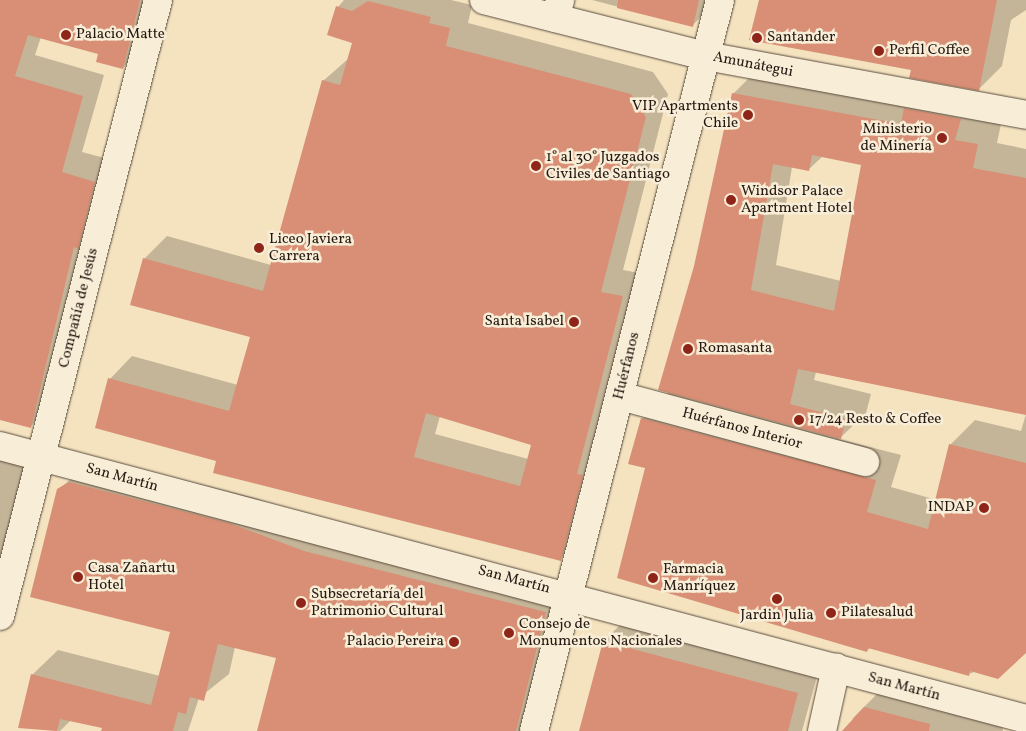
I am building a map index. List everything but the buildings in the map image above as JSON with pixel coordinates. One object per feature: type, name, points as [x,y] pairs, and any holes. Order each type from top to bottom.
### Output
[{"type":"street","name":"Compañía de Jesús","points":[[0,616],[158,0]]},
{"type":"street","name":"Amunátegui","points":[[484,0],[558,9],[706,56],[1026,115]]},
{"type":"street","name":"Huérfanos","points":[[534,731],[720,0]]},
{"type":"street","name":"Huérfanos Interior","points":[[620,396],[865,462]]},
{"type":"street","name":"San Martín","points":[[0,446],[568,595],[1026,719]]},
{"type":"street","points":[[822,731],[836,668]]},
{"type":"place","name":"Palacio Matte","points":[[66,35]]},
{"type":"place","name":"Santander","points":[[757,38]]},
{"type":"place","name":"Perfil Coffee","points":[[879,51]]},
{"type":"place","name":"VIP Apartments Chile","points":[[748,115]]},
{"type":"place","name":"Ministerio de Minería","points":[[942,138]]},
{"type":"place","name":"1° al 30° Juzgados Civiles de Santiago","points":[[536,166]]},
{"type":"place","name":"Windsor Palace Apartment Hotel","points":[[731,200]]},
{"type":"place","name":"Liceo Javiera Carrera","points":[[259,248]]},
{"type":"place","name":"Santa Isabel","points":[[574,322]]},
{"type":"place","name":"Romasanta","points":[[688,349]]},
{"type":"place","name":"17/24 Resto & Coffee","points":[[799,420]]},
{"type":"place","name":"INDAP","points":[[984,508]]},
{"type":"place","name":"Casa Zañartu Hotel","points":[[78,577]]},
{"type":"place","name":"Farmacia Manríquez","points":[[653,578]]},
{"type":"place","name":"Jardin Julia","points":[[777,599]]},
{"type":"place","name":"Subsecretaría del Patrimonio Cultural","points":[[301,603]]},
{"type":"place","name":"Pilatesalud","points":[[831,613]]},
{"type":"place","name":"Consejo de Monumentos Nacionales","points":[[509,633]]},
{"type":"place","name":"Palacio Pereira","points":[[454,642]]}]
